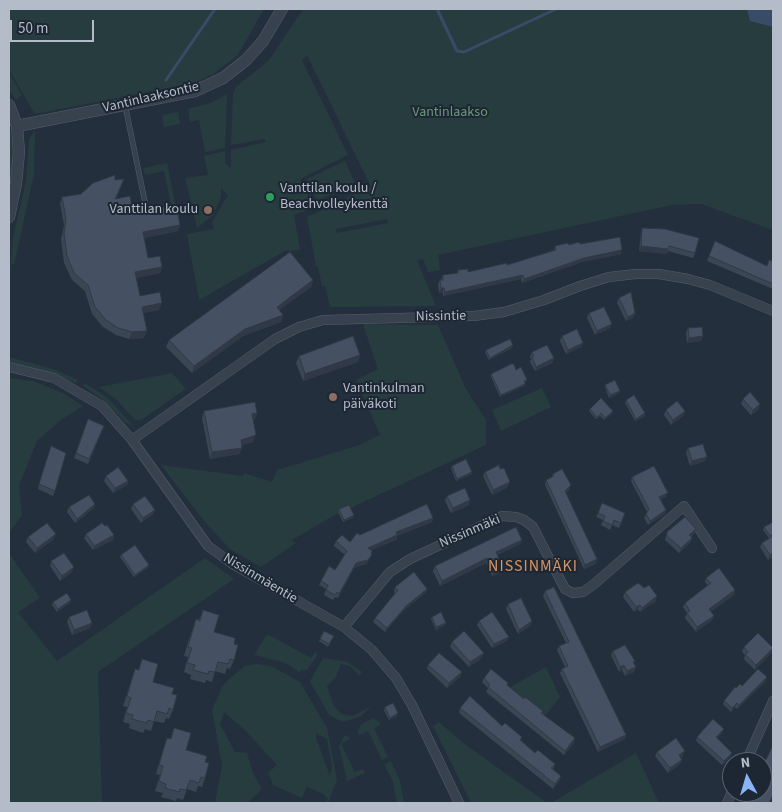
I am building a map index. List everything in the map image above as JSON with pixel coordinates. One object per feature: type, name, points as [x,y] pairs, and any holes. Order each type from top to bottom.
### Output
[{"type":"street","name":"Vantinlaaksontie","points":[[17,126],[196,91],[223,78],[246,60],[264,41],[282,9]]},
{"type":"street","points":[[9,105],[17,126],[20,152],[9,217]]},
{"type":"street","name":"Nissintie","points":[[132,440],[275,339],[299,327],[323,320],[474,316],[504,312],[609,277],[636,274],[659,274],[688,279],[710,285],[773,311]]},
{"type":"street","name":"Nissinmäentie","points":[[9,367],[54,378],[102,406],[132,440],[208,546],[234,566],[344,627],[377,656],[396,678],[412,705],[460,803]]},
{"type":"street","name":"Nissinmäki","points":[[344,627],[390,572],[410,559],[502,516],[516,517],[533,527],[565,589],[573,593],[583,592],[593,585],[684,506],[712,548]]},
{"type":"street","points":[[750,752],[773,701]]},
{"type":"lane","points":[[125,105],[146,207]]},
{"type":"green space","points":[[9,9],[264,9],[237,56],[213,74],[194,83],[35,114],[9,70]]},
{"type":"green space","name":"Vantinlaakso","points":[[303,9],[773,9],[773,230],[701,204],[672,205],[438,255],[440,270],[428,272],[423,259],[417,260],[436,306],[330,307],[325,286],[322,286],[318,266],[316,266],[307,217],[343,200],[345,209],[348,209],[346,198],[371,187],[307,55],[302,60],[348,155],[300,179],[314,208],[294,215],[300,250],[285,251],[199,300],[187,234],[214,229],[212,222],[228,195],[221,188],[221,197],[213,215],[197,228],[185,178],[208,175],[204,156],[225,151],[225,163],[231,168],[231,150],[266,142],[264,139],[231,145],[233,93],[236,87],[269,60]],"holes":[[[387,219],[388,223],[337,233],[336,229]]]},
{"type":"green space","points":[[9,73],[22,95],[16,100],[9,89]]},
{"type":"green space","points":[[227,94],[225,148],[205,152],[199,120],[190,122],[188,109],[211,103]]},
{"type":"green space","points":[[178,112],[180,124],[164,127],[162,115]]},
{"type":"green space","points":[[9,122],[15,156],[9,196]]},
{"type":"green space","points":[[35,130],[34,174],[14,265],[11,264],[13,237],[26,181],[29,139]]},
{"type":"green space","points":[[345,161],[355,183],[317,201],[307,179]]},
{"type":"green space","points":[[167,163],[176,208],[172,209],[164,171],[145,175],[143,168]]},
{"type":"green space","points":[[363,324],[438,325],[466,389],[486,420],[486,445],[331,517],[292,540],[296,543],[261,567],[230,549],[204,521],[161,465],[243,476],[244,473],[272,482],[277,470],[357,446],[380,435],[356,380],[378,369]]},
{"type":"green space","points":[[9,357],[56,370],[78,380],[76,383],[54,374],[9,362]]},
{"type":"green space","points":[[172,373],[186,389],[141,420],[135,420],[117,400],[99,387]]},
{"type":"green space","points":[[9,378],[33,381],[65,394],[83,406],[62,419],[37,441],[19,485],[22,515],[9,533]]},
{"type":"green space","points":[[85,383],[108,398],[133,426],[126,423],[102,399],[83,386]]},
{"type":"green space","points":[[542,388],[551,407],[501,431],[492,410]]},
{"type":"green space","points":[[9,553],[40,598],[18,612],[57,661],[205,558],[234,579],[98,672],[102,803],[9,803]]},
{"type":"green space","points":[[267,634],[311,658],[315,652],[318,654],[307,670],[299,672],[286,663],[254,655]]},
{"type":"green space","points":[[323,658],[348,662],[362,672],[359,675],[350,666],[341,664],[336,677],[327,686],[334,706],[341,714],[353,716],[371,706],[361,716],[343,722],[329,715],[310,681]]},
{"type":"green space","points":[[256,664],[271,666],[300,682],[327,728],[337,780],[328,803],[324,803],[328,799],[323,794],[307,787],[302,798],[273,785],[268,773],[277,765],[244,729],[224,712],[220,724],[235,752],[247,753],[253,773],[262,789],[248,803],[215,803],[222,766],[212,710],[222,687],[245,666]],"holes":[[[316,733],[327,739],[332,765],[330,776],[316,738]]]},
{"type":"green space","points":[[546,667],[560,697],[545,716],[510,687]]},
{"type":"green space","points":[[373,718],[380,722],[380,725],[374,728],[388,757],[382,760],[368,731],[360,735],[358,733],[360,725]]},
{"type":"green space","points":[[439,722],[462,742],[547,803],[471,803],[433,726]]},
{"type":"green space","points":[[347,735],[350,739],[341,744],[355,772],[363,769],[365,773],[347,781],[339,746],[344,736]]},
{"type":"green space","points":[[636,753],[659,803],[551,803]]},
{"type":"green space","points":[[391,761],[400,781],[404,803],[397,803],[393,782],[384,764]]},
{"type":"water","points":[[747,9],[773,9],[773,27],[750,21]]},
{"type":"building","points":[[115,175],[115,180],[124,179],[115,199],[130,196],[133,213],[176,205],[180,225],[143,232],[148,258],[160,256],[162,267],[135,272],[140,296],[160,292],[162,303],[142,307],[147,331],[132,332],[118,328],[106,320],[95,307],[88,285],[74,273],[67,256],[64,233],[66,219],[62,197],[81,194],[93,183]]},
{"type":"building","points":[[642,228],[665,229],[699,238],[695,253],[669,246],[668,249],[641,246]]},
{"type":"building","points":[[620,237],[622,250],[584,258],[524,279],[523,275],[445,292],[444,288],[441,288],[440,280],[443,280],[443,275],[458,273],[458,270],[468,269],[468,272],[507,263],[507,265],[556,250],[555,246]]},
{"type":"building","points":[[715,241],[767,266],[769,260],[773,261],[773,284],[709,256]]},
{"type":"building","points":[[290,252],[313,280],[277,307],[283,315],[245,329],[194,366],[169,340]]},
{"type":"building","points":[[631,292],[635,313],[628,317],[619,298]]},
{"type":"building","points":[[604,307],[612,324],[597,331],[589,313]]},
{"type":"building","points":[[702,327],[703,336],[689,338],[688,328]]},
{"type":"building","points":[[577,329],[583,343],[568,350],[562,336]]},
{"type":"building","points":[[353,336],[360,355],[305,374],[299,356]]},
{"type":"building","points":[[510,339],[513,345],[490,358],[486,350]]},
{"type":"building","points":[[547,345],[554,358],[536,367],[532,352]]},
{"type":"building","points":[[514,364],[516,370],[521,367],[527,380],[524,381],[525,384],[501,395],[491,374]]},
{"type":"building","points":[[615,380],[620,391],[610,395],[605,385]]},
{"type":"building","points":[[750,392],[760,404],[753,410],[743,399]]},
{"type":"building","points":[[634,395],[645,413],[636,419],[626,400]]},
{"type":"building","points":[[601,398],[613,411],[605,418],[601,413],[597,417],[590,409]]},
{"type":"building","points":[[677,401],[685,411],[673,420],[666,410]]},
{"type":"building","points":[[255,402],[257,413],[252,414],[256,435],[241,440],[242,448],[212,452],[204,411]]},
{"type":"building","points":[[88,419],[104,426],[89,459],[76,453]]},
{"type":"building","points":[[703,444],[707,457],[692,461],[688,448]]},
{"type":"building","points":[[51,446],[66,453],[55,491],[39,484]]},
{"type":"building","points":[[466,459],[472,472],[457,479],[452,466]]},
{"type":"building","points":[[499,465],[500,469],[504,468],[510,482],[493,490],[485,472]]},
{"type":"building","points":[[654,466],[668,493],[659,497],[666,510],[650,521],[646,514],[649,509],[632,477]]},
{"type":"building","points":[[118,467],[128,481],[115,488],[106,476]]},
{"type":"building","points":[[562,469],[571,485],[565,491],[597,559],[585,565],[546,480]]},
{"type":"building","points":[[465,488],[470,500],[453,508],[447,496]]},
{"type":"building","points":[[89,495],[95,504],[77,519],[69,507]]},
{"type":"building","points":[[145,496],[155,510],[143,518],[133,504]]},
{"type":"building","points":[[602,503],[625,513],[621,523],[614,520],[612,525],[603,521],[605,516],[598,513]]},
{"type":"building","points":[[427,504],[433,518],[396,532],[397,535],[368,548],[372,551],[371,556],[368,560],[356,563],[339,594],[337,592],[335,595],[326,590],[328,585],[321,581],[329,566],[335,570],[347,551],[336,541],[342,535],[350,542],[357,533],[360,535]]},
{"type":"building","points":[[349,505],[354,515],[344,520],[339,509]]},
{"type":"building","points":[[685,517],[696,529],[689,535],[692,538],[681,548],[667,536],[667,532]]},
{"type":"building","points":[[773,522],[773,534],[770,536],[764,527]]},
{"type":"building","points":[[47,523],[56,534],[37,548],[28,537]]},
{"type":"building","points":[[102,523],[105,526],[107,525],[114,535],[94,546],[86,534]]},
{"type":"building","points":[[516,527],[522,540],[496,552],[503,567],[493,572],[487,558],[442,581],[435,566]]},
{"type":"building","points":[[773,536],[773,553],[770,555],[762,543]]},
{"type":"building","points":[[135,545],[149,565],[135,575],[121,555]]},
{"type":"building","points":[[64,553],[74,567],[62,576],[51,561]]},
{"type":"building","points":[[719,568],[735,590],[709,609],[714,616],[697,627],[687,613],[690,611],[685,603],[711,583],[706,578]]},
{"type":"building","points":[[414,572],[427,589],[406,606],[387,628],[375,618],[398,590],[395,587]]},
{"type":"building","points":[[638,583],[644,588],[649,585],[657,596],[642,608],[640,605],[636,607],[625,592]]},
{"type":"building","points":[[554,587],[626,735],[600,747],[562,669],[568,666],[559,646],[569,642],[545,591]]},
{"type":"building","points":[[67,593],[71,600],[58,609],[53,602]]},
{"type":"building","points":[[521,598],[532,621],[519,630],[508,604]]},
{"type":"building","points":[[87,610],[92,623],[74,630],[69,617]]},
{"type":"building","points":[[203,610],[219,615],[214,632],[235,638],[234,644],[238,645],[234,660],[230,659],[228,664],[218,662],[215,672],[209,671],[208,674],[193,670],[195,665],[187,663],[192,648],[188,647],[196,619],[200,621]]},
{"type":"building","points":[[441,612],[446,623],[436,627],[432,617]]},
{"type":"building","points":[[492,612],[509,637],[494,644],[479,621]]},
{"type":"building","points":[[324,631],[334,636],[329,644],[320,639]]},
{"type":"building","points":[[464,631],[484,653],[470,662],[452,642]]},
{"type":"building","points":[[758,633],[773,648],[756,665],[745,654],[748,652],[744,647]]},
{"type":"building","points":[[625,645],[635,661],[633,662],[636,667],[627,671],[624,665],[620,667],[613,651]]},
{"type":"building","points":[[439,653],[462,672],[449,683],[428,665]]},
{"type":"building","points":[[142,659],[158,664],[153,682],[174,688],[172,694],[177,695],[173,710],[169,708],[167,714],[157,711],[154,722],[148,720],[147,723],[132,719],[133,715],[126,713],[131,698],[127,696],[135,669],[139,670]]},
{"type":"building","points":[[491,669],[524,699],[525,697],[543,711],[541,713],[575,738],[565,751],[488,687],[490,685],[484,678]]},
{"type":"building","points":[[758,669],[767,677],[739,705],[737,703],[732,708],[724,701],[735,687],[740,684],[742,686]]},
{"type":"building","points":[[470,696],[502,726],[505,723],[522,737],[520,740],[535,753],[538,750],[555,764],[551,768],[561,776],[555,784],[460,708]]},
{"type":"building","points":[[393,703],[398,713],[390,718],[385,707]]},
{"type":"building","points":[[713,719],[724,729],[716,737],[731,752],[722,752],[722,759],[697,737]]},
{"type":"building","points":[[174,728],[191,733],[186,750],[207,756],[205,762],[209,763],[205,778],[201,777],[199,783],[190,780],[186,790],[180,789],[179,792],[165,788],[166,784],[159,781],[163,766],[159,765],[167,738],[171,739]]},
{"type":"building","points":[[676,738],[685,751],[679,755],[682,760],[670,768],[657,752]]},
{"type":"building","points":[[773,745],[772,797],[772,752],[770,752]]},
{"type":"building","points":[[750,802],[770,802],[769,803]]},
{"type":"waterway","points":[[166,80],[215,9]]},
{"type":"waterway","points":[[437,9],[457,51],[464,52],[556,9]]},
{"type":"place","name":"Vanttilan koulu / Beachvolleykenttä","points":[[270,197]]},
{"type":"place","name":"Vanttilan koulu","points":[[208,210]]},
{"type":"place","name":"Vantinkulman päiväkoti","points":[[333,397]]},
{"type":"district","name":"NISSINMÄKI","points":[[533,567]]}]
